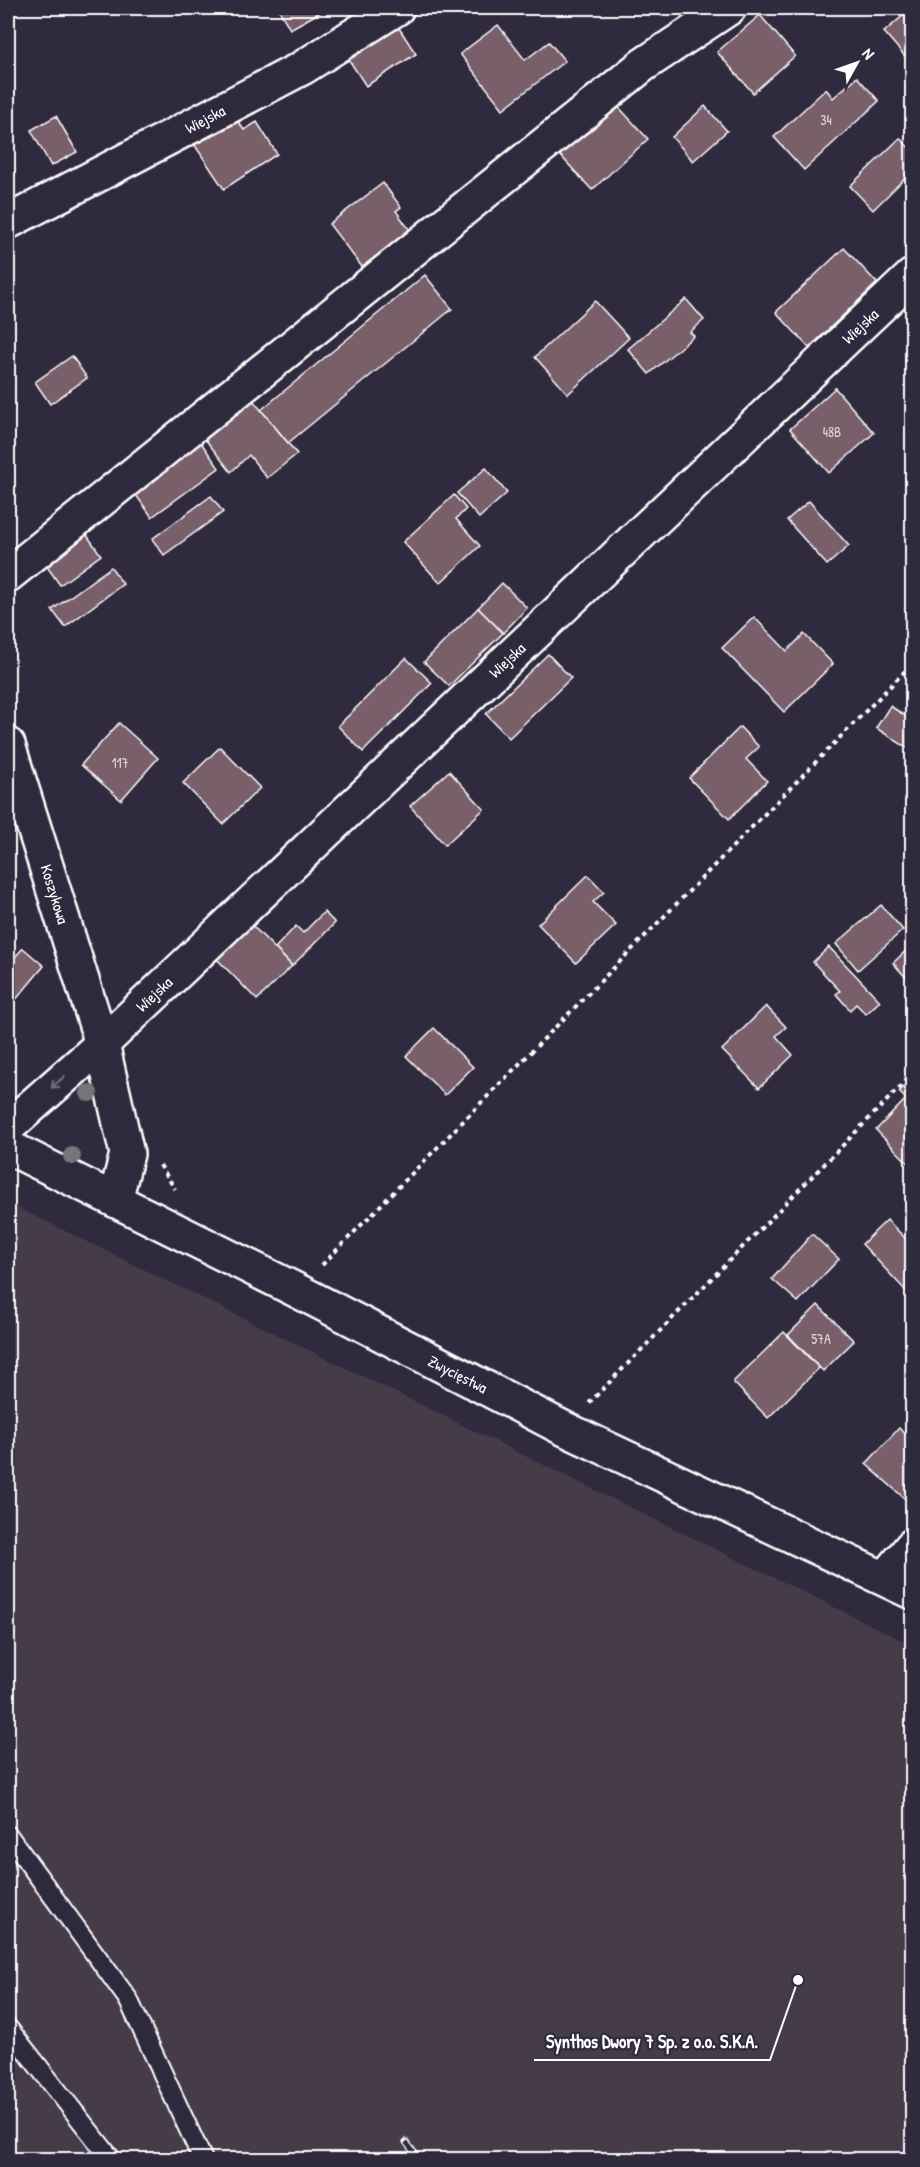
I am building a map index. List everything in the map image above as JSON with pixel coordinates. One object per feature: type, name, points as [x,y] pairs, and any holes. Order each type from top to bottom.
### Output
[{"type":"street","name":"Wiejska","points":[[8,222],[302,68],[397,8]]},
{"type":"street","points":[[8,575],[643,65],[729,8]]},
{"type":"street","name":"Wiejska","points":[[102,1044],[912,276]]},
{"type":"street","name":"Koszykowa","points":[[8,745],[102,1044],[127,1154],[115,1200]]},
{"type":"street","points":[[8,1127],[102,1044]]},
{"type":"street","name":"Zwycięstwa","points":[[8,1147],[296,1290],[563,1428],[899,1586]]},
{"type":"street","points":[[899,1586],[912,1546]]},
{"type":"lane","points":[[8,1835],[128,1999],[203,2160]]},
{"type":"lane","points":[[8,2028],[112,2160]]},
{"type":"path","points":[[296,1290],[912,664]]},
{"type":"path","points":[[563,1428],[912,1075]]},
{"type":"shaded area","points":[[8,1203],[912,1645],[912,2159],[8,2159]]},
{"type":"building","points":[[278,8],[328,8],[290,29]]},
{"type":"building","points":[[912,8],[912,56],[908,60],[884,32]]},
{"type":"building","points":[[760,15],[795,56],[753,93],[717,52]]},
{"type":"building","points":[[397,25],[416,54],[366,86],[347,57]]},
{"type":"building","points":[[498,25],[525,60],[549,42],[565,61],[503,109],[460,54]]},
{"type":"building","points":[[857,77],[879,101],[804,170],[774,137],[826,89],[833,98]]},
{"type":"building","points":[[615,103],[648,139],[592,190],[559,154]]},
{"type":"building","points":[[705,106],[727,131],[693,161],[672,137]]},
{"type":"building","points":[[56,116],[77,152],[51,166],[31,130]]},
{"type":"building","points":[[235,117],[244,130],[257,122],[277,154],[224,189],[194,144]]},
{"type":"building","points":[[900,138],[912,151],[912,171],[873,210],[850,186]]},
{"type":"building","points":[[383,183],[401,207],[396,211],[414,236],[403,244],[399,239],[362,267],[329,224]]},
{"type":"building","points":[[844,248],[877,283],[809,348],[776,312]]},
{"type":"building","points":[[425,275],[452,309],[288,443],[261,410]]},
{"type":"building","points":[[686,299],[704,320],[690,332],[694,336],[649,374],[628,349]]},
{"type":"building","points":[[595,301],[629,338],[568,394],[535,357]]},
{"type":"building","points":[[72,356],[87,378],[50,404],[35,382]]},
{"type":"building","points":[[835,388],[874,433],[829,473],[790,429]]},
{"type":"building","points":[[252,399],[297,454],[267,478],[249,455],[231,472],[205,439]]},
{"type":"building","points":[[197,437],[219,468],[152,517],[130,487]]},
{"type":"building","points":[[486,468],[507,493],[479,518],[457,493]]},
{"type":"building","points":[[454,495],[466,509],[456,519],[480,546],[440,583],[403,542]]},
{"type":"building","points":[[211,496],[223,512],[164,555],[152,539]]},
{"type":"building","points":[[809,501],[849,546],[827,565],[787,520]]},
{"type":"building","points":[[84,531],[101,555],[60,585],[43,561]]},
{"type":"building","points":[[111,567],[123,584],[65,627],[52,610]]},
{"type":"building","points":[[502,583],[527,608],[503,633],[478,608]]},
{"type":"building","points":[[478,608],[503,633],[449,686],[424,662]]},
{"type":"building","points":[[754,617],[787,651],[804,634],[833,664],[784,712],[722,648]]},
{"type":"building","points":[[548,654],[571,678],[509,738],[486,714]]},
{"type":"building","points":[[406,658],[432,683],[363,752],[338,726]]},
{"type":"building","points":[[890,706],[912,720],[912,751],[876,728]]},
{"type":"building","points":[[119,723],[158,758],[121,800],[81,765]]},
{"type":"building","points":[[740,727],[759,747],[746,759],[767,781],[729,819],[689,778]]},
{"type":"building","points":[[220,747],[260,788],[223,824],[183,783]]},
{"type":"building","points":[[449,771],[484,809],[445,845],[410,806]]},
{"type":"building","points":[[588,875],[604,892],[593,902],[616,925],[576,963],[538,924]]},
{"type":"building","points":[[881,905],[903,930],[858,970],[836,944]]},
{"type":"building","points":[[324,912],[335,923],[292,966],[275,948],[296,926],[303,933]]},
{"type":"building","points":[[246,919],[292,966],[257,1000],[212,954]]},
{"type":"building","points":[[912,945],[912,984],[893,963]]},
{"type":"building","points":[[829,947],[880,1001],[866,1014],[856,1004],[850,1010],[836,994],[840,991],[813,962]]},
{"type":"building","points":[[23,948],[44,966],[8,1009],[8,980],[15,971],[8,965]]},
{"type":"building","points":[[766,1006],[786,1027],[776,1036],[793,1055],[759,1088],[722,1050]]},
{"type":"building","points":[[434,1028],[473,1067],[445,1095],[406,1056]]},
{"type":"building","points":[[906,1085],[912,1091],[912,1167],[876,1130],[906,1099],[899,1092]]},
{"type":"building","points":[[887,1220],[912,1245],[912,1285],[906,1291],[862,1244]]},
{"type":"building","points":[[812,1234],[839,1259],[798,1302],[772,1279]]},
{"type":"building","points":[[818,1305],[854,1341],[823,1371],[788,1335]]},
{"type":"building","points":[[784,1332],[819,1368],[768,1418],[733,1382]]},
{"type":"building","points":[[899,1428],[912,1440],[912,1505],[866,1464]]},
{"type":"railway","points":[[406,2142],[420,2160]]},
{"type":"place","name":"Synthos Dwory 7 Sp. z o.o. S.K.A.","points":[[798,1980]]}]
